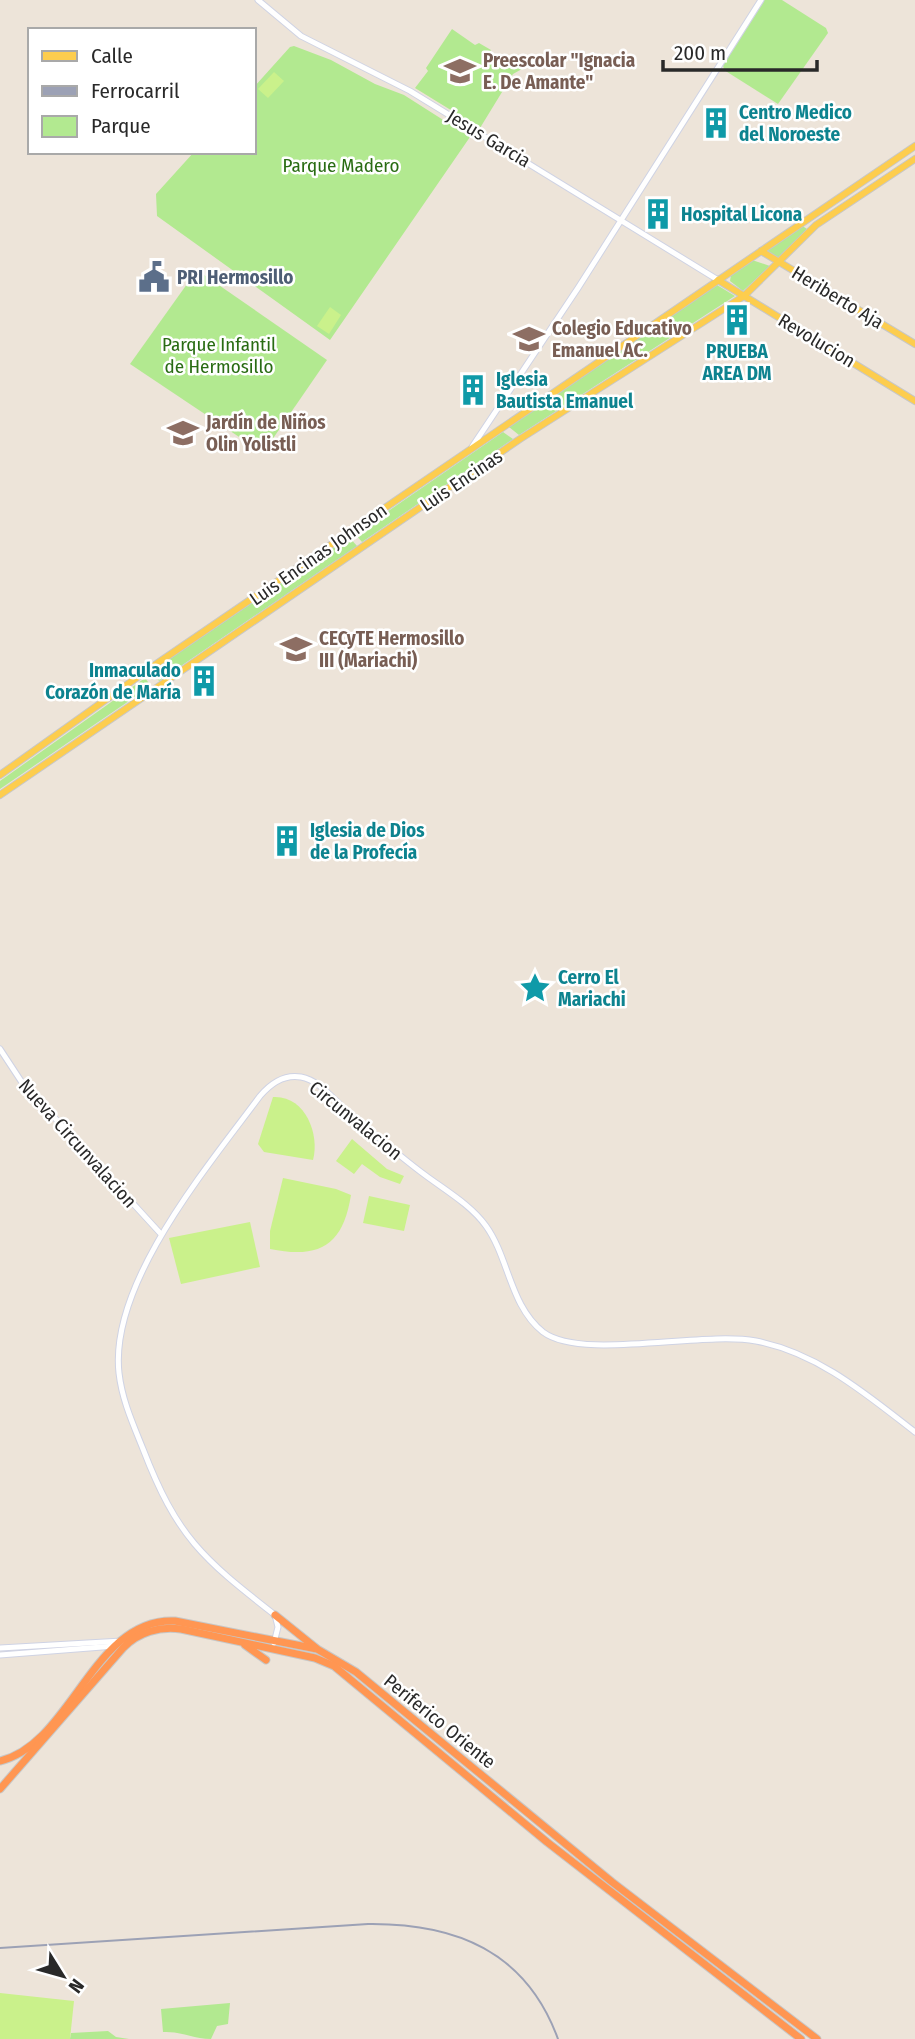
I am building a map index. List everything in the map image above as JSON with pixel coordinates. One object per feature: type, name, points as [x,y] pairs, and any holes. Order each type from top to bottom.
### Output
[{"type":"highway","points":[[275,1615],[317,1649]]},
{"type":"highway","name":"Periferico Oriente","points":[[0,1788],[26,1753],[141,1627],[163,1620],[273,1645],[315,1658],[353,1680],[557,1850],[801,2039]]},
{"type":"highway","name":"Periferico Oriente","points":[[122,1645],[143,1634],[171,1628],[242,1643],[317,1649],[356,1672],[612,1882],[817,2039]]},
{"type":"highway","points":[[242,1643],[266,1660]]},
{"type":"highway","points":[[0,1760],[26,1753]]},
{"type":"main road","name":"Luis Encinas Johnson","points":[[0,775],[146,671],[915,146]]},
{"type":"main road","name":"Luis Encinas","points":[[1,794],[520,439],[744,296],[816,225],[915,159]]},
{"type":"main road","name":"Heriberto Aja","points":[[761,251],[915,344]]},
{"type":"main road","name":"Revolucion","points":[[718,280],[915,401]]},
{"type":"street","name":"Jesus Garcia","points":[[258,0],[301,36],[410,91],[718,280]]},
{"type":"street","points":[[472,447],[761,0]]},
{"type":"street","points":[[0,802],[1,794]]},
{"type":"street","name":"Nueva Circunvalacion","points":[[0,1049],[21,1081],[160,1233]]},
{"type":"street","name":"Circunvalacion","points":[[275,1615],[206,1559],[183,1532],[165,1503],[126,1407],[119,1373],[122,1326],[160,1233],[265,1089],[279,1079],[303,1077],[479,1217],[495,1243],[522,1306],[542,1331],[551,1337],[562,1342],[589,1346],[718,1337],[760,1342],[815,1360],[915,1432]]},
{"type":"street","points":[[273,1645],[278,1627],[275,1615]]},
{"type":"street","points":[[0,1648],[122,1645]]},
{"type":"street","points":[[0,1655],[122,1645]]},
{"type":"green space","points":[[764,0],[782,0],[826,28],[828,33],[778,104],[724,70],[723,65]]},
{"type":"green space","points":[[452,29],[475,45],[479,43],[491,50],[489,53],[522,69],[513,74],[480,128],[415,88]]},
{"type":"green space","name":"Parque Madero","points":[[294,46],[331,60],[375,84],[404,95],[470,137],[330,340],[157,216],[156,194],[192,154],[256,154],[256,85],[290,47]]},
{"type":"green space","points":[[274,72],[284,81],[268,98],[258,89]]},
{"type":"green space","points":[[801,225],[807,229],[779,258],[766,252]]},
{"type":"green space","points":[[752,260],[770,266],[743,291],[730,281],[731,275]]},
{"type":"green space","name":"Parque Infantil de Hermosillo","points":[[197,270],[327,360],[263,453],[130,364]]},
{"type":"green space","points":[[717,285],[735,296],[519,435],[509,427]]},
{"type":"green space","points":[[330,307],[341,315],[329,334],[317,326]]},
{"type":"green space","points":[[503,432],[513,439],[362,542],[355,534]]},
{"type":"green space","points":[[349,537],[357,546],[159,681],[152,671]]},
{"type":"green space","points":[[145,678],[151,686],[0,789],[0,781]]},
{"type":"green space","points":[[273,1097],[294,1102],[308,1118],[314,1139],[313,1160],[264,1152],[258,1144]]},
{"type":"green space","points":[[352,1139],[387,1169],[404,1176],[400,1184],[380,1177],[362,1164],[354,1174],[336,1161]]},
{"type":"green space","points":[[283,1178],[336,1189],[351,1195],[342,1226],[326,1245],[302,1252],[270,1249],[270,1231]]},
{"type":"green space","points":[[369,1196],[410,1205],[404,1231],[363,1223]]},
{"type":"green space","points":[[250,1222],[260,1267],[181,1284],[169,1238]]},
{"type":"green space","points":[[0,1993],[74,2001],[70,2039],[0,2039]]},
{"type":"green space","points":[[230,2003],[228,2024],[217,2026],[211,2039],[163,2032],[161,2009]]},
{"type":"green space","points":[[108,2031],[116,2037],[129,2039],[70,2039],[71,2033]]},
{"type":"railway","points":[[0,1948],[368,1924],[430,1929],[484,1948],[507,1964],[527,1984],[544,2009],[558,2039]]},
{"type":"place","name":"Preescolar \"Ignacia E. De Amante\"","points":[[460,71]]},
{"type":"place","name":"Centro Medico del Noroeste","points":[[716,123]]},
{"type":"place","name":"Hospital Licona","points":[[658,214]]},
{"type":"place","name":"PRI Hermosillo","points":[[154,277]]},
{"type":"place","name":"PRUEBA AREA DM","points":[[737,320]]},
{"type":"place","name":"Colegio Educativo Emanuel AC.","points":[[529,339]]},
{"type":"place","name":"Iglesia Bautista Emanuel","points":[[473,390]]},
{"type":"place","name":"Jardín de Niños Olin Yolistli","points":[[183,433]]},
{"type":"place","name":"CECyTE Hermosillo III (Mariachi)","points":[[296,649]]},
{"type":"place","name":"Inmaculado Corazón de María","points":[[204,681]]},
{"type":"place","name":"Iglesia de Dios de la Profecía","points":[[287,841]]},
{"type":"place","name":"Cerro El Mariachi","points":[[535,988]]}]
